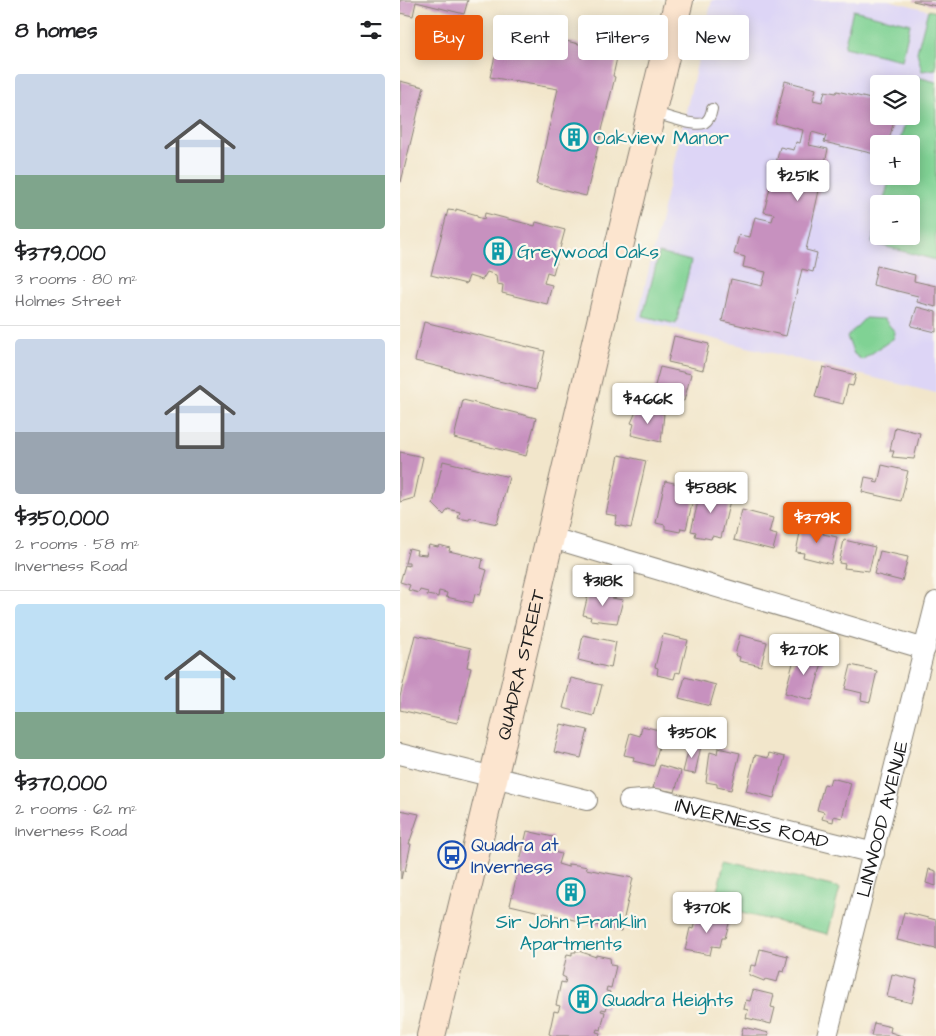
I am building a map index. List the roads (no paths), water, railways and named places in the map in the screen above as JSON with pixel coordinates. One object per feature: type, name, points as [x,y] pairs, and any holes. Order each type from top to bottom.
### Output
[{"type":"main road","name":"QUADRA STREET","points":[[431,1036],[495,778],[549,537],[679,0]]},
{"type":"street","points":[[549,537],[925,649]]},
{"type":"street","name":"LINWOOD AVENUE","points":[[827,1036],[936,602]]},
{"type":"street","points":[[400,754],[587,800]]},
{"type":"street","name":"INVERNESS ROAD","points":[[629,802],[656,799],[874,853]]},
{"type":"lane","points":[[651,112],[696,124],[704,123],[710,117],[712,109]]},
{"type":"place","name":"Oakview Manor","points":[[574,137]]},
{"type":"place","name":"Greywood Oaks","points":[[498,251]]},
{"type":"place","name":"Quadra at Inverness","points":[[452,855]]},
{"type":"place","name":"Sir John Franklin Apartments","points":[[571,892]]},
{"type":"place","name":"Quadra Heights","points":[[583,999]]}]
